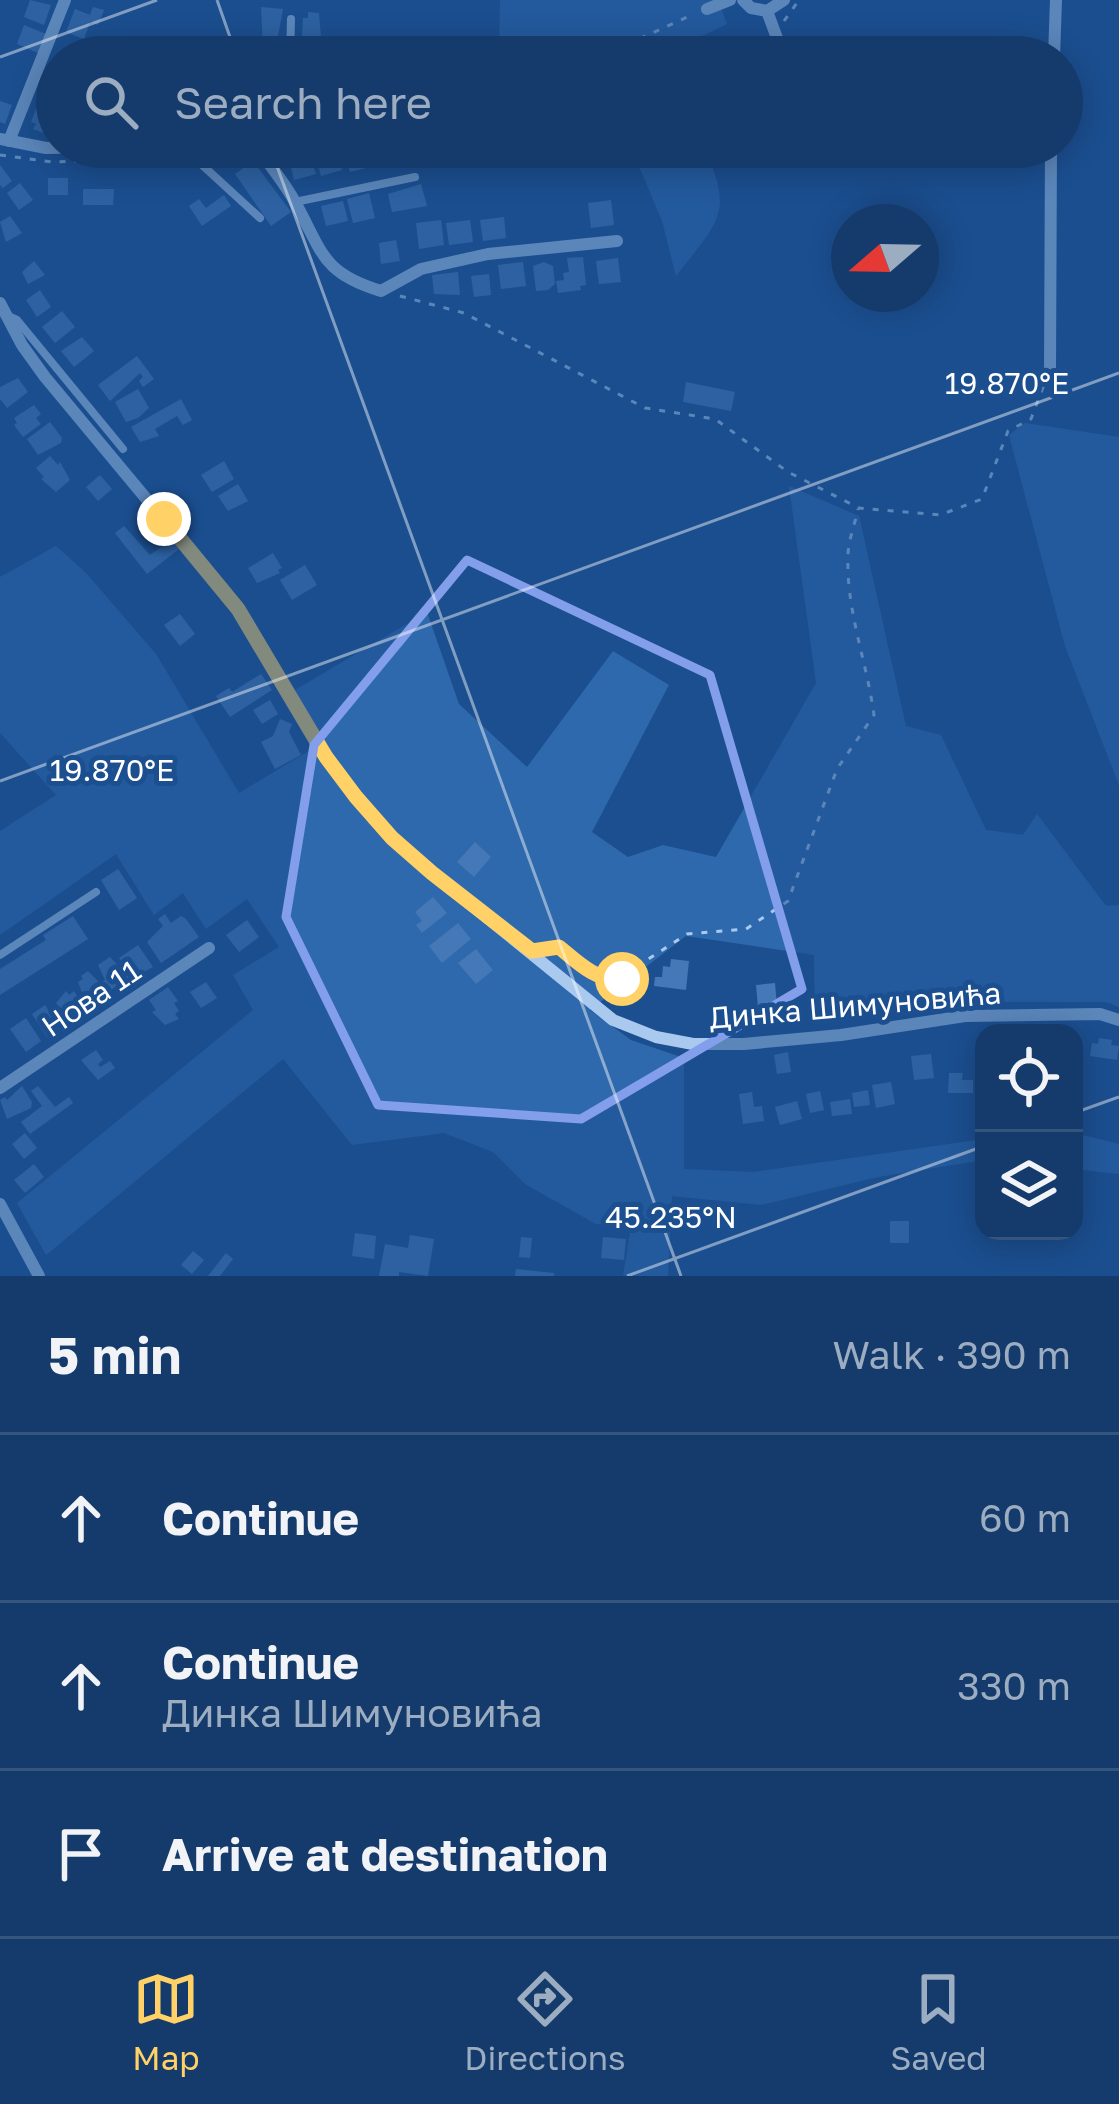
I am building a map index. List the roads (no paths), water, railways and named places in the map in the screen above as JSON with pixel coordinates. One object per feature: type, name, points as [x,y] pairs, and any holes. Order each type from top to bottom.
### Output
[{"type":"street","points":[[49,36],[65,0]]},
{"type":"street","points":[[707,9],[730,0]]},
{"type":"street","points":[[743,0],[751,8],[767,11],[784,0]]},
{"type":"street","points":[[1055,36],[1057,0]]},
{"type":"street","points":[[767,11],[776,36]]},
{"type":"street","points":[[36,67],[4,140],[36,146]]},
{"type":"street","points":[[272,168],[295,202],[320,256],[347,280],[381,291],[421,269],[488,254],[617,241]]},
{"type":"street","points":[[1050,371],[1051,168]]},
{"type":"street","name":"Динка Шимуновића","points":[[2,309],[45,377],[238,609],[326,757],[356,797],[432,873],[613,1020],[693,1044],[744,1045],[965,1016],[1100,1014],[1119,1020]]},
{"type":"street","name":"Нова 11","points":[[0,1088],[208,948]]},
{"type":"street","points":[[0,1204],[39,1276]]},
{"type":"lane","points":[[291,19],[291,36]]},
{"type":"lane","points":[[205,168],[260,218]]},
{"type":"lane","points":[[295,202],[415,177]]},
{"type":"lane","points":[[2,309],[123,449]]},
{"type":"lane","points":[[0,955],[96,892]]}]
